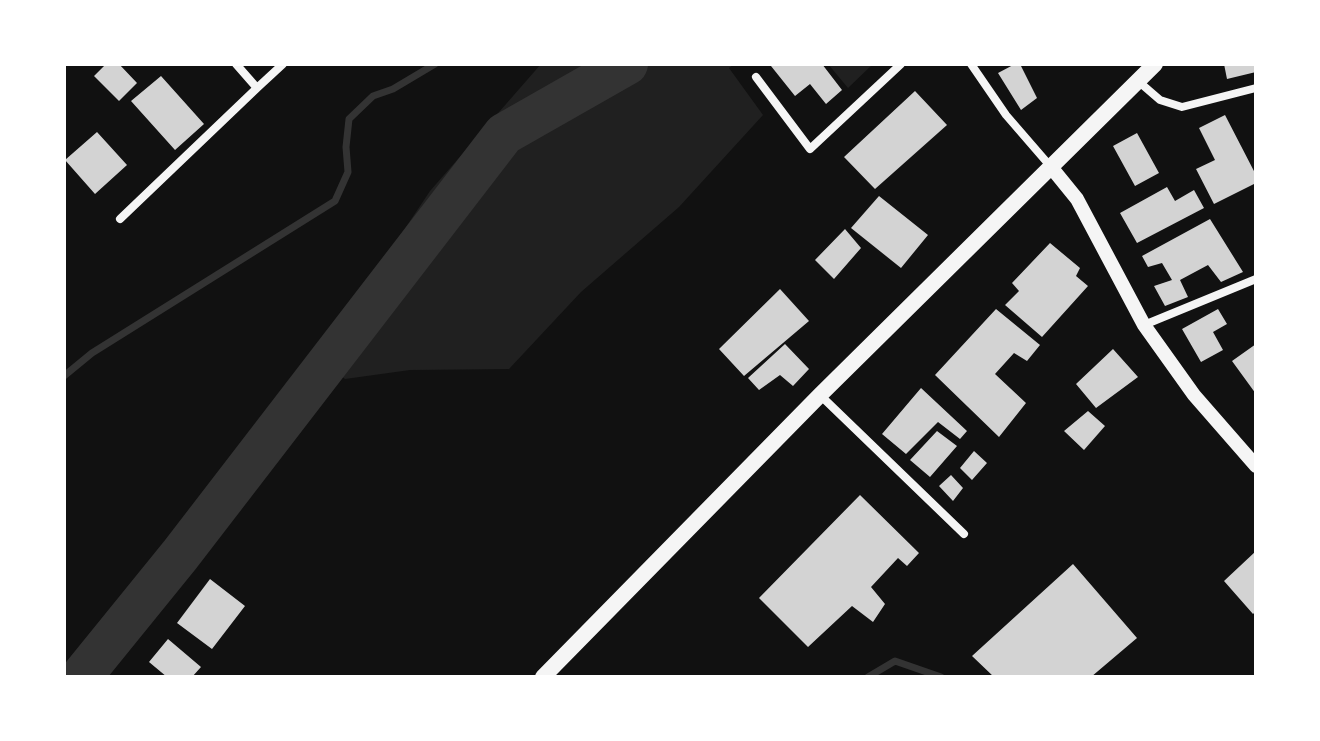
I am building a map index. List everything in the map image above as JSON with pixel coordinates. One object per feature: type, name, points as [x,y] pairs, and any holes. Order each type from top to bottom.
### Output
[{"type":"main road","points":[[543,677],[820,395],[1155,64]]},
{"type":"street","points":[[236,64],[257,88]]},
{"type":"street","points":[[120,219],[283,64]]},
{"type":"street","points":[[756,77],[810,149],[901,64]]},
{"type":"street","points":[[971,64],[1006,115],[1077,199],[1144,325],[1194,395],[1256,466]]},
{"type":"street","points":[[1137,81],[1160,100],[1182,107],[1256,88]]},
{"type":"street","points":[[1144,325],[1256,279]]},
{"type":"street","points":[[820,395],[964,534]]},
{"type":"shaded area","points":[[541,64],[734,64],[729,68],[763,115],[679,207],[581,292],[509,369],[410,370],[345,379],[314,353],[374,275],[430,191]]},
{"type":"shaded area","points":[[828,64],[873,64],[848,88]]},
{"type":"building","points":[[106,64],[119,64],[137,83],[119,101],[94,76]]},
{"type":"building","points":[[822,64],[842,90],[826,104],[810,84],[795,96],[771,66]]},
{"type":"building","points":[[1020,64],[1037,98],[1021,110],[998,73]]},
{"type":"building","points":[[1224,64],[1256,64],[1256,72],[1227,79]]},
{"type":"building","points":[[161,76],[204,124],[175,150],[131,101]]},
{"type":"building","points":[[915,91],[947,125],[875,189],[844,157]]},
{"type":"building","points":[[1225,115],[1256,175],[1256,183],[1214,204],[1196,169],[1215,160],[1199,128]]},
{"type":"building","points":[[97,132],[127,165],[95,194],[65,160]]},
{"type":"building","points":[[1137,133],[1159,173],[1135,186],[1113,146]]},
{"type":"building","points":[[1167,187],[1175,201],[1194,190],[1204,208],[1137,243],[1120,213]]},
{"type":"building","points":[[879,196],[928,235],[901,268],[851,228]]},
{"type":"building","points":[[1210,219],[1243,272],[1221,282],[1208,265],[1180,280],[1188,297],[1165,306],[1154,286],[1172,280],[1162,263],[1148,267],[1142,256]]},
{"type":"building","points":[[845,229],[861,248],[834,279],[815,260]]},
{"type":"building","points":[[1050,243],[1080,268],[1076,276],[1088,286],[1042,337],[1005,305],[1019,291],[1012,283]]},
{"type":"building","points":[[780,289],[809,321],[744,376],[719,349]]},
{"type":"building","points":[[996,309],[1040,345],[1027,361],[1014,353],[995,374],[1026,403],[999,437],[935,375]]},
{"type":"building","points":[[1218,309],[1227,324],[1213,332],[1223,350],[1201,362],[1182,329]]},
{"type":"building","points":[[785,344],[809,369],[793,386],[780,375],[759,390],[748,378]]},
{"type":"building","points":[[1256,344],[1256,394],[1232,361]]},
{"type":"building","points":[[1113,349],[1138,377],[1096,408],[1076,384]]},
{"type":"building","points":[[921,388],[967,431],[960,439],[938,422],[906,454],[882,434]]},
{"type":"building","points":[[1088,411],[1105,426],[1084,450],[1064,431]]},
{"type":"building","points":[[937,431],[957,446],[930,477],[910,460]]},
{"type":"building","points":[[974,451],[987,463],[972,480],[960,468]]},
{"type":"building","points":[[951,475],[963,488],[953,501],[939,486]]},
{"type":"building","points":[[860,495],[919,553],[907,566],[898,558],[871,587],[885,604],[873,622],[852,606],[808,647],[759,598]]},
{"type":"building","points":[[1256,551],[1256,611],[1253,614],[1224,581]]},
{"type":"building","points":[[1073,564],[1137,638],[1091,677],[994,677],[972,656]]},
{"type":"building","points":[[210,579],[245,606],[212,649],[177,623]]},
{"type":"building","points":[[168,639],[201,667],[192,677],[167,677],[149,662]]},
{"type":"waterway","points":[[64,376],[92,353],[335,201],[348,172],[346,147],[349,119],[373,96],[393,89],[435,64]]},
{"type":"waterway","points":[[81,677],[180,555],[504,134],[627,64]]},
{"type":"waterway","points":[[868,677],[895,661],[941,677]]}]
